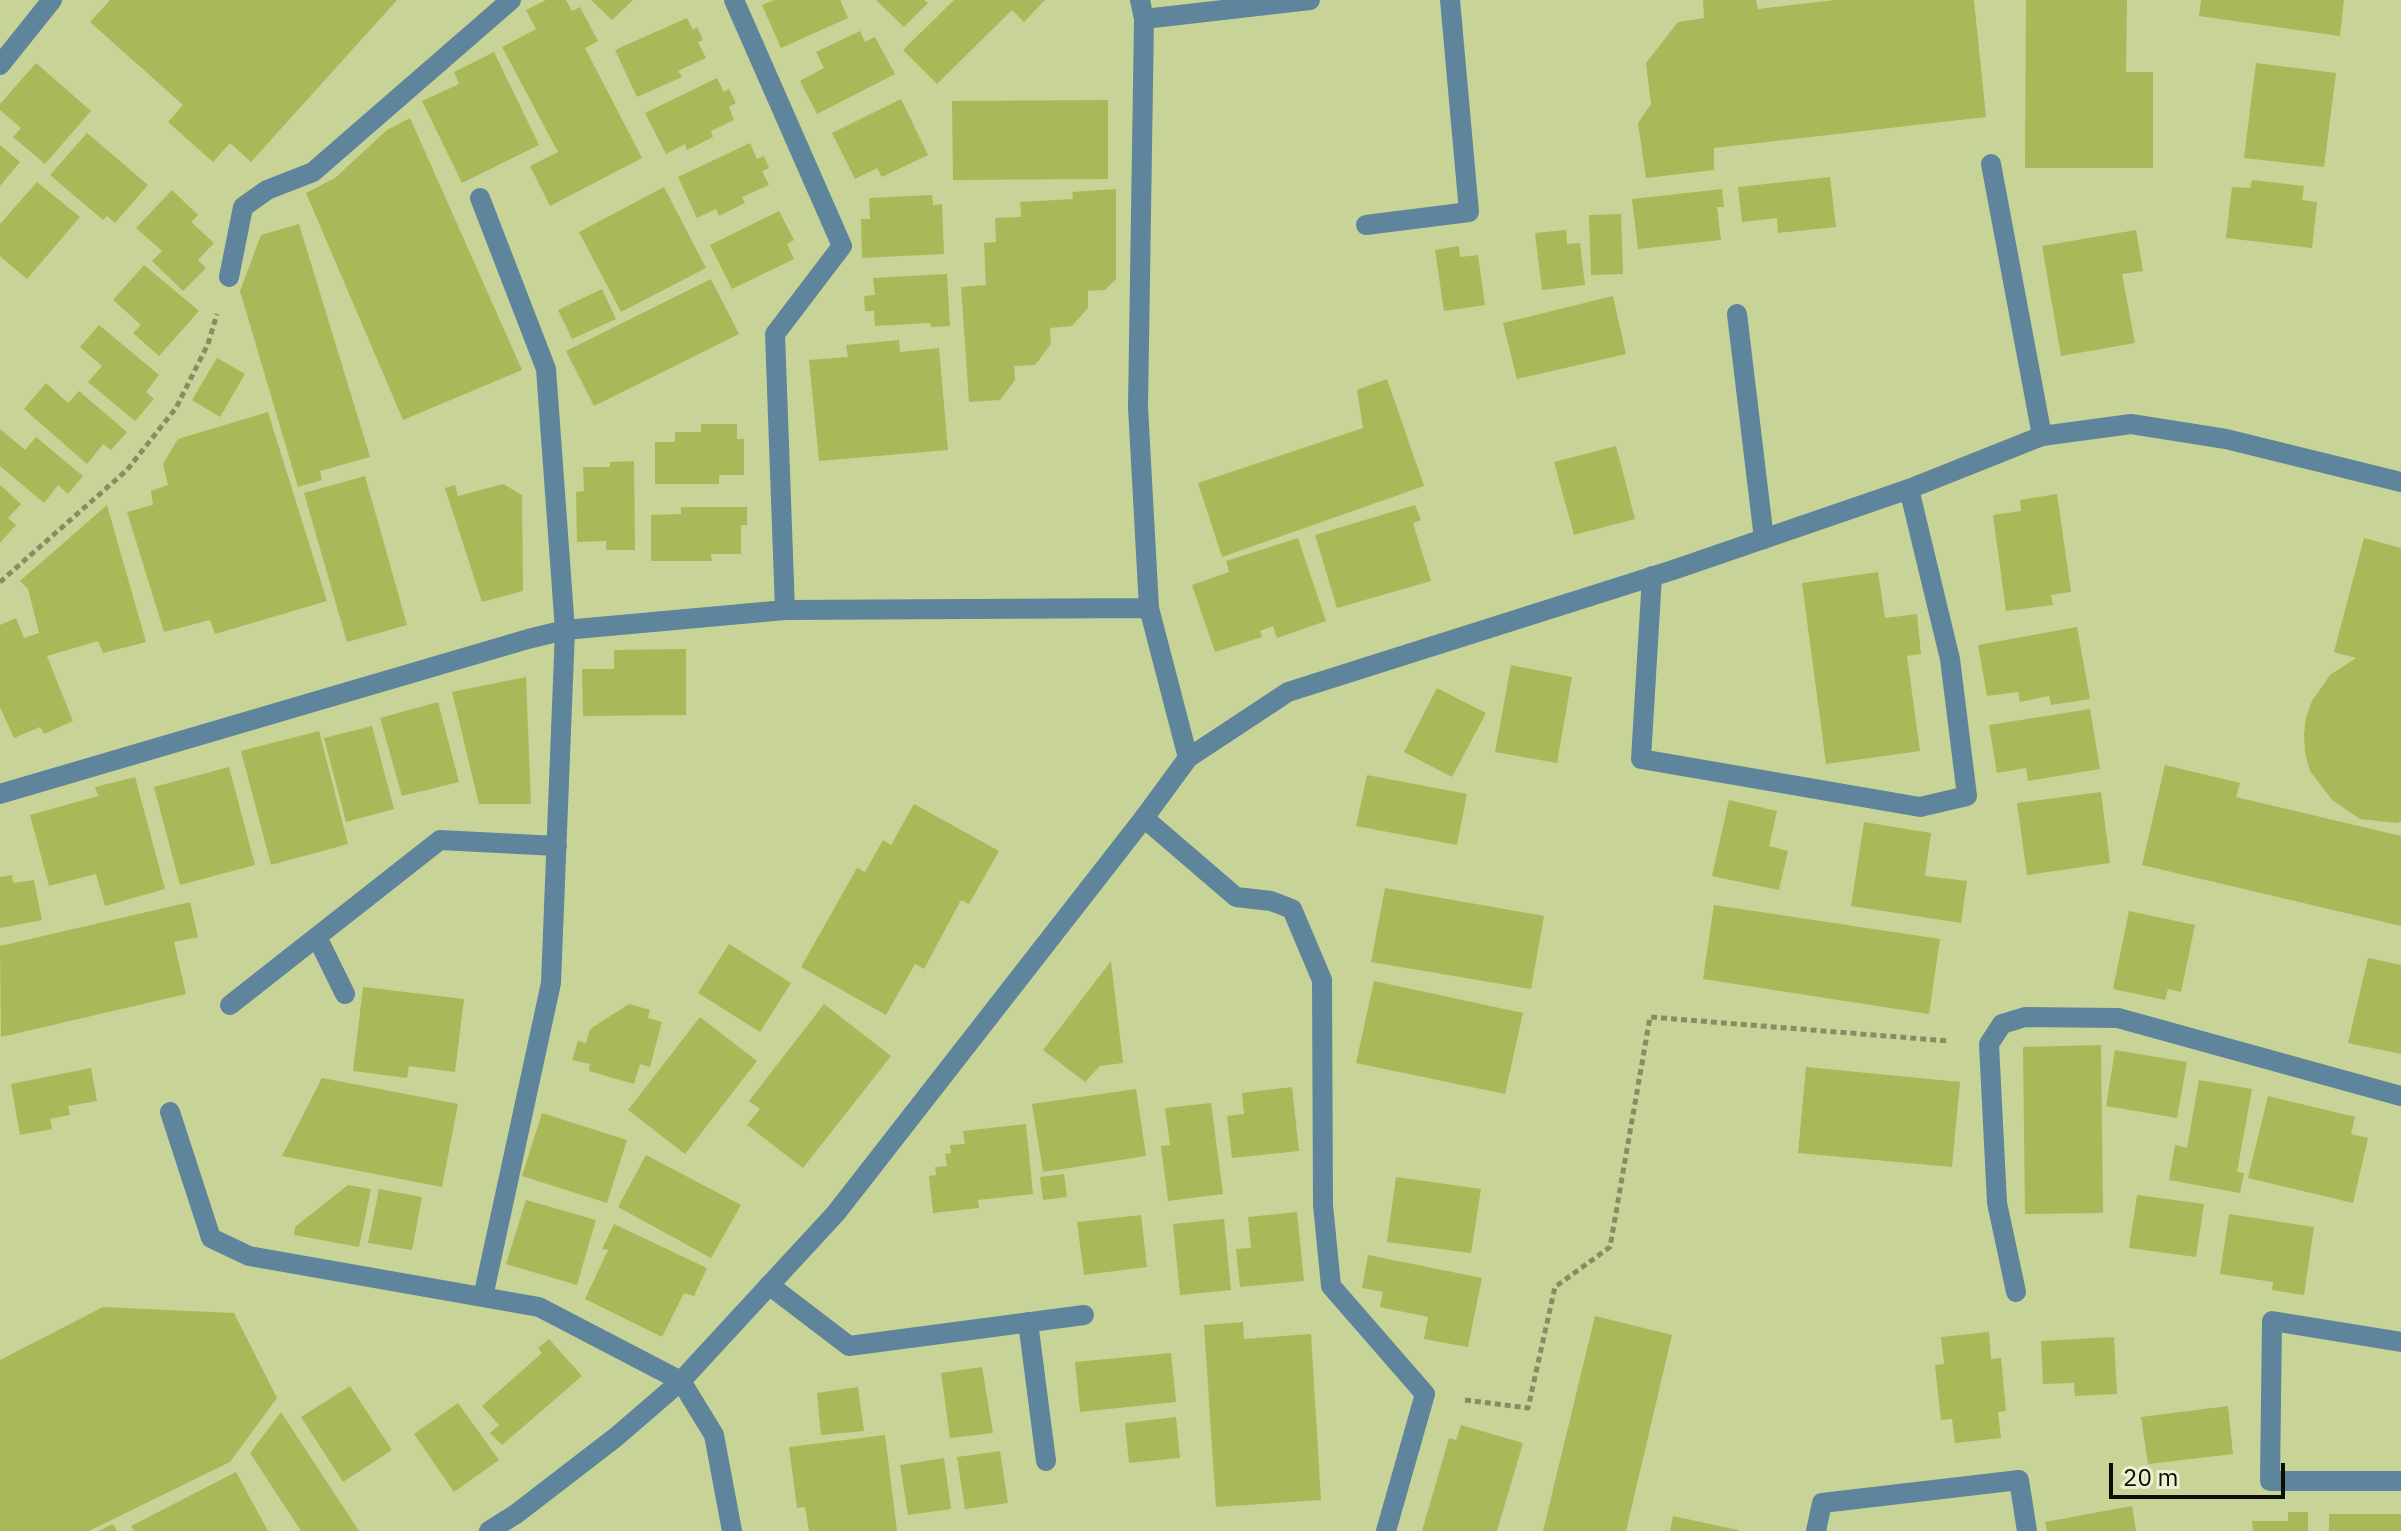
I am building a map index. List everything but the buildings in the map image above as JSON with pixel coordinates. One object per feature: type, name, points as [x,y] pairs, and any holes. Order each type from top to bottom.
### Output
[{"type":"street","points":[[0,65],[52,0]]},
{"type":"street","points":[[229,277],[243,207],[267,190],[313,172],[511,0]]},
{"type":"street","points":[[734,0],[842,246],[775,334],[785,610]]},
{"type":"street","points":[[1188,758],[1149,608],[1138,407],[1142,10],[1310,0]]},
{"type":"street","points":[[1366,225],[1469,212],[1450,0]]},
{"type":"street","points":[[1991,164],[2042,436]]},
{"type":"street","points":[[480,198],[546,369],[565,630],[551,983],[483,1297]]},
{"type":"street","points":[[1737,314],[1764,539]]},
{"type":"street","points":[[489,1531],[616,1437],[681,1381],[836,1213],[1188,758],[1288,692],[1764,539],[1909,489],[2042,436],[2131,424],[2226,439],[2401,482]]},
{"type":"street","points":[[1652,576],[1641,759],[1920,807],[1967,796],[1950,659],[1909,489]]},
{"type":"street","points":[[0,794],[565,630],[785,610],[1149,608]]},
{"type":"street","points":[[1144,818],[1236,897],[1271,901],[1292,909],[1322,980],[1323,1205],[1331,1286],[1425,1394],[1386,1531]]},
{"type":"street","points":[[230,1005],[440,840],[557,846]]},
{"type":"street","points":[[317,937],[345,994]]},
{"type":"street","points":[[2016,1292],[1997,1203],[1989,1044],[2002,1024],[2025,1017],[2118,1018],[2401,1096]]},
{"type":"street","points":[[170,1112],[211,1238],[249,1256],[539,1307],[681,1381],[714,1435],[732,1531]]},
{"type":"street","points":[[769,1285],[849,1346],[1084,1315]]},
{"type":"street","points":[[2401,1342],[2272,1321],[2270,1481],[2401,1481]]},
{"type":"street","points":[[1028,1322],[1046,1461]]},
{"type":"street","points":[[1816,1531],[1822,1503],[2019,1480],[2027,1531]]},
{"type":"path","points":[[0,582],[127,470],[176,408],[208,344],[229,277]]},
{"type":"path","points":[[1425,1394],[1528,1408],[1555,1287],[1610,1247],[1650,1017],[1989,1044]]}]
